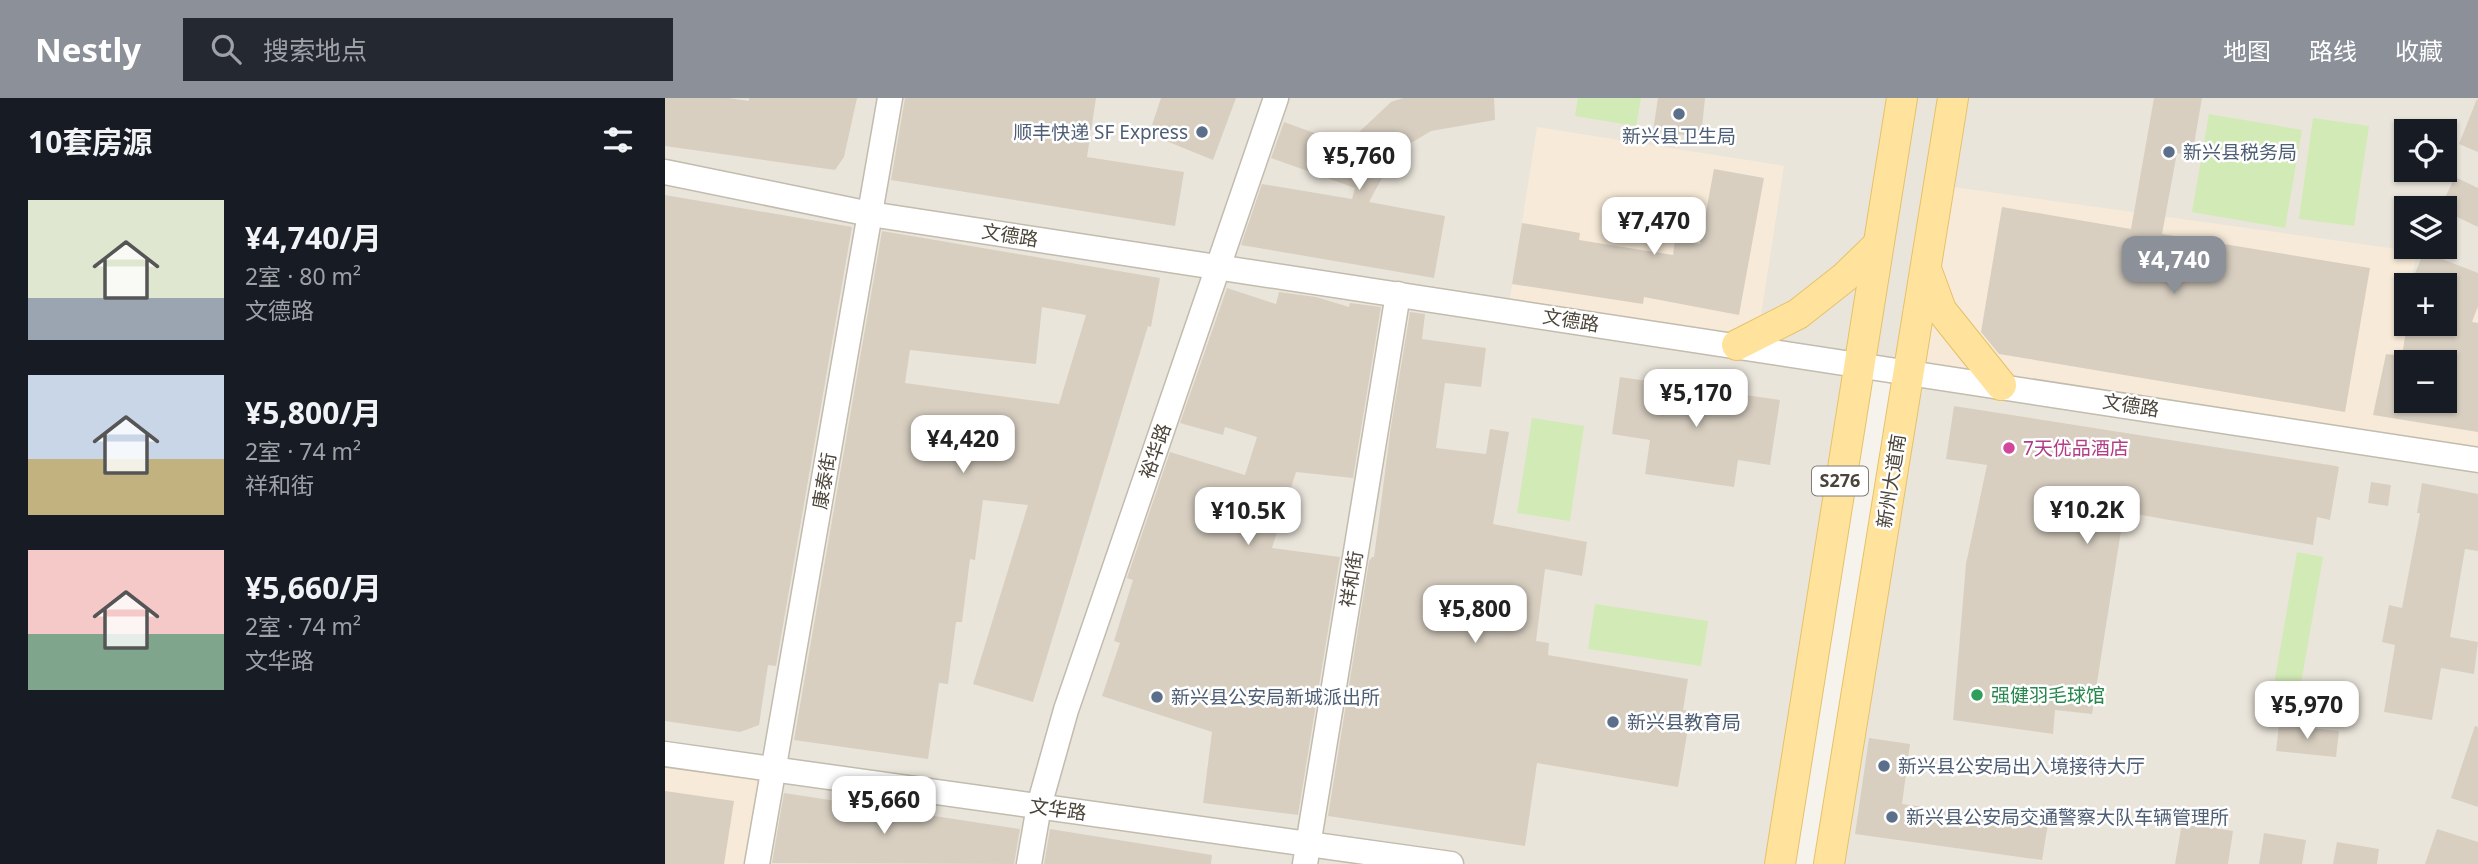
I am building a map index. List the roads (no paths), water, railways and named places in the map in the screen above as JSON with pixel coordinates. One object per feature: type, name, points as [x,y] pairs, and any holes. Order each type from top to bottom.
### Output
[{"type":"main road","name":"S276","points":[[1780,864],[1902,98]]},
{"type":"main road","name":"新州大道南","points":[[1829,864],[1953,98]]},
{"type":"main road","points":[[1737,345],[1798,314],[1845,277],[1878,246]]},
{"type":"main road","points":[[1926,267],[1941,310],[2001,386]]},
{"type":"street","name":"康泰街","points":[[757,864],[890,98]]},
{"type":"street","name":"裕华路","points":[[1029,864],[1039,806],[1066,709],[1276,98]]},
{"type":"street","name":"文德路","points":[[665,172],[870,214],[2478,460]]},
{"type":"street","name":"祥和街","points":[[1306,854],[1398,294]]},
{"type":"street","name":"文华路","points":[[665,754],[1039,806],[1306,854],[1451,864]]},
{"type":"place","name":"新兴县卫生局","points":[[1679,114]]},
{"type":"place","name":"顺丰快递 SF Express","points":[[1202,132]]},
{"type":"place","name":"新兴县税务局","points":[[2169,152]]},
{"type":"place","name":"7天优品酒店","points":[[2009,448]]},
{"type":"place","name":"强健羽毛球馆","points":[[1977,695]]},
{"type":"place","name":"新兴县公安局新城派出所","points":[[1157,697]]},
{"type":"place","name":"新兴县教育局","points":[[1613,722]]},
{"type":"place","name":"新兴县公安局出入境接待大厅","points":[[1884,766]]},
{"type":"place","name":"新兴县公安局交通警察大队车辆管理所","points":[[1892,817]]}]
